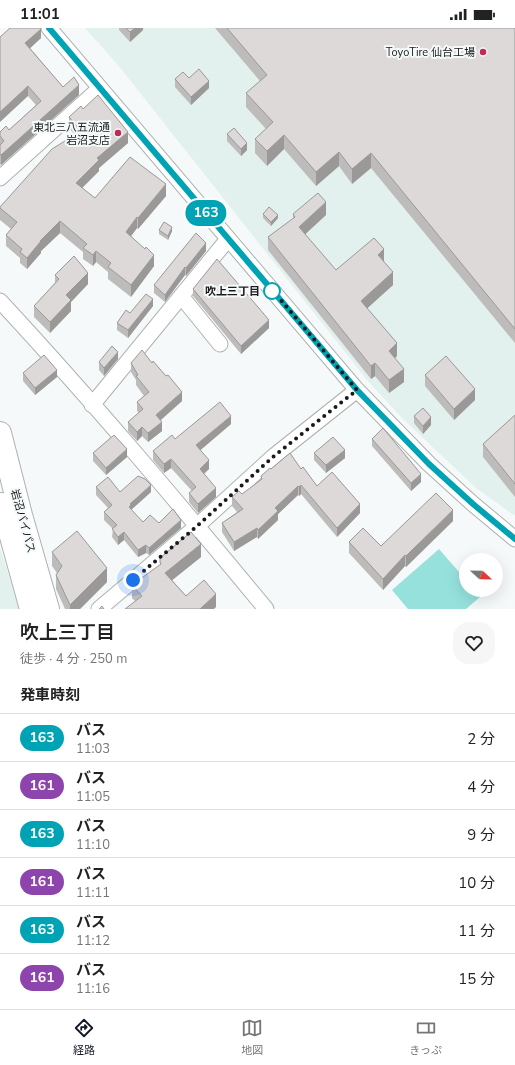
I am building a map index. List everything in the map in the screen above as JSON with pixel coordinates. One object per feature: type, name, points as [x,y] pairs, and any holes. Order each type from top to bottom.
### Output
[{"type":"highway","name":"岩沼バイパス","points":[[0,433],[21,515],[48,609]]},
{"type":"highway","name":"岩沼バイパス","points":[[0,496],[31,609]]},
{"type":"street","points":[[49,28],[357,390],[429,464],[473,504],[515,539]]},
{"type":"street","points":[[0,178],[100,88]]},
{"type":"street","points":[[92,405],[228,239]]},
{"type":"street","points":[[181,296],[220,344]]},
{"type":"street","points":[[0,301],[41,345],[153,474],[266,609]]},
{"type":"street","points":[[99,609],[196,527],[274,456],[357,390]]},
{"type":"shaded area","points":[[85,28],[515,28],[515,516],[476,488],[403,419],[367,380],[118,65]]},
{"type":"shaded area","points":[[0,548],[7,570],[19,609],[0,609]]},
{"type":"shaded area","points":[[439,549],[459,572],[459,597],[480,597],[466,609],[408,609],[392,590]]},
{"type":"building","points":[[10,28],[41,28],[25,43],[63,87],[74,77],[79,85],[1,155],[0,145],[4,141],[0,136],[0,132],[6,126],[9,130],[41,101],[28,86],[0,112],[0,37]]},
{"type":"building","points":[[126,28],[135,28],[130,32]]},
{"type":"building","points":[[227,28],[515,28],[515,329],[371,153],[352,169],[339,152],[316,172],[284,135],[267,151],[255,139],[273,122],[246,93],[267,75]]},
{"type":"building","points":[[199,69],[209,81],[191,97],[175,79],[183,72],[189,78]]},
{"type":"building","points":[[98,95],[128,132],[97,158],[99,160],[76,183],[95,198],[130,157],[166,184],[126,232],[154,255],[131,285],[108,267],[111,263],[96,251],[93,255],[83,248],[87,244],[60,221],[40,241],[27,258],[20,252],[22,249],[6,235],[17,222],[0,208],[52,149],[81,131],[69,117],[81,106],[83,109]]},
{"type":"building","points":[[234,128],[247,143],[241,149],[227,134]]},
{"type":"building","points":[[318,193],[326,202],[299,227],[336,270],[374,238],[384,249],[378,255],[393,272],[361,301],[397,343],[389,351],[404,369],[389,380],[375,363],[371,366],[268,237],[295,217],[293,214]]},
{"type":"building","points":[[269,207],[278,215],[271,222],[263,214]]},
{"type":"building","points":[[164,222],[172,227],[168,236],[159,230]]},
{"type":"building","points":[[196,233],[206,243],[186,268],[185,267],[165,295],[154,285]]},
{"type":"building","points":[[74,256],[88,273],[66,295],[71,300],[50,322],[34,306],[59,279],[55,275]]},
{"type":"building","points":[[217,259],[269,320],[241,346],[193,289]]},
{"type":"building","points":[[146,294],[153,299],[128,330],[117,323],[126,310],[130,313]]},
{"type":"building","points":[[112,346],[118,352],[104,368],[99,362]]},
{"type":"building","points":[[142,350],[152,363],[153,361],[166,376],[168,375],[182,392],[156,415],[162,422],[148,433],[142,427],[137,432],[128,422],[143,409],[137,402],[149,392],[136,376],[138,375],[131,363]]},
{"type":"building","points":[[44,355],[57,370],[35,388],[23,373]]},
{"type":"building","points":[[446,356],[475,389],[454,409],[425,375]]},
{"type":"building","points":[[220,402],[231,416],[196,445],[209,460],[200,469],[216,488],[198,504],[189,493],[196,487],[171,459],[164,464],[153,451],[172,435],[175,439]]},
{"type":"building","points":[[423,408],[431,417],[423,426],[414,416]]},
{"type":"building","points":[[515,415],[515,484],[483,444]]},
{"type":"building","points":[[383,428],[421,474],[411,483],[372,439]]},
{"type":"building","points":[[114,435],[127,449],[106,468],[93,453]]},
{"type":"building","points":[[333,437],[345,450],[326,465],[314,453]]},
{"type":"building","points":[[290,453],[301,469],[303,467],[317,486],[332,472],[360,504],[337,528],[301,485],[299,487],[298,486],[275,508],[278,511],[258,530],[257,528],[234,542],[222,523],[243,509],[232,497],[239,491],[242,494],[262,479],[261,476]]},
{"type":"building","points":[[138,476],[145,479],[151,485],[130,504],[131,505],[129,507],[143,522],[150,515],[159,523],[173,509],[181,520],[149,548],[146,545],[138,550],[124,532],[118,537],[112,529],[117,525],[104,512],[112,505],[96,487],[108,477],[120,492]]},
{"type":"building","points":[[436,493],[453,510],[406,556],[405,555],[383,579],[349,542],[363,528],[381,546]]},
{"type":"building","points":[[77,531],[107,568],[70,605],[56,575],[62,566],[52,552]]},
{"type":"building","points":[[191,532],[201,544],[165,573],[186,596],[204,580],[216,594],[200,609],[125,609],[142,596],[132,585],[161,564],[160,558]]},
{"type":"bus line","name":"163","points":[[49,28],[357,390],[429,464],[473,504],[515,539]]},
{"type":"place","name":"ToyoTire 仙台工場","points":[[483,52]]},
{"type":"place","name":"東北三八五流通 岩沼支店","points":[[118,133]]},
{"type":"place","name":"吹上三丁目","points":[[272,291]]},
{"type":"route","points":[[133,580],[196,527],[274,456],[357,390],[268,285],[272,291]]}]
